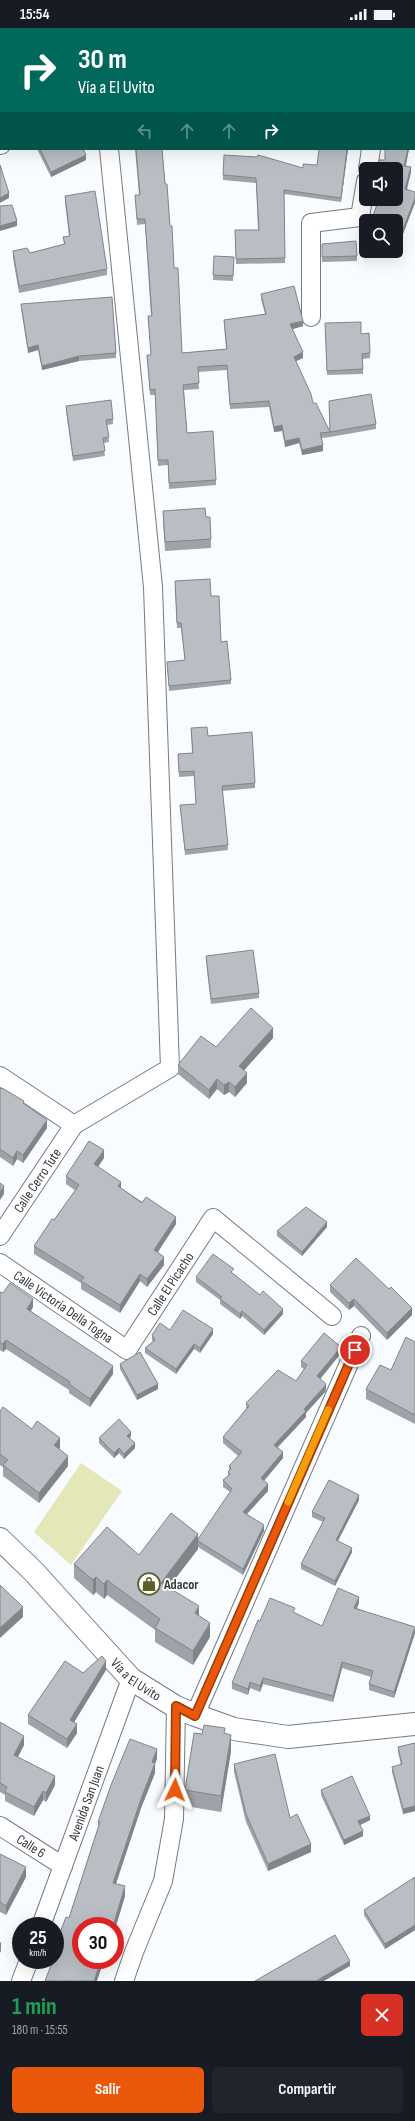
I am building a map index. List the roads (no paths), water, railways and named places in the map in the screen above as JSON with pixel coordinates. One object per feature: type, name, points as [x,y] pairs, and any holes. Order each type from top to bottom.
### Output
[{"type":"street","points":[[0,1076],[74,1125],[170,1068],[153,586],[109,150]]},
{"type":"street","points":[[369,162],[371,150]]},
{"type":"street","points":[[312,317],[311,223],[360,218],[362,206]]},
{"type":"street","name":"Calle Cerro Tute","points":[[0,1236],[74,1125]]},
{"type":"street","name":"Calle El Picacho","points":[[127,1350],[213,1218],[332,1316]]},
{"type":"street","name":"Calle Victoria Della Togna","points":[[0,1263],[127,1350]]},
{"type":"street","points":[[195,1716],[361,1336]]},
{"type":"street","name":"Vía a El Uvito","points":[[0,1539],[34,1572],[131,1679],[195,1716],[234,1729],[288,1736],[415,1724]]},
{"type":"street","name":"Avenida San Juan","points":[[44,1917],[131,1679]]},
{"type":"street","points":[[124,1981],[134,1952],[163,1881],[174,1819],[176,1706]]},
{"type":"street","name":"Calle 6","points":[[0,1826],[63,1866]]},
{"type":"street","points":[[21,1981],[26,1969]]},
{"type":"place","name":"Adacor","points":[[149,1584]]}]
